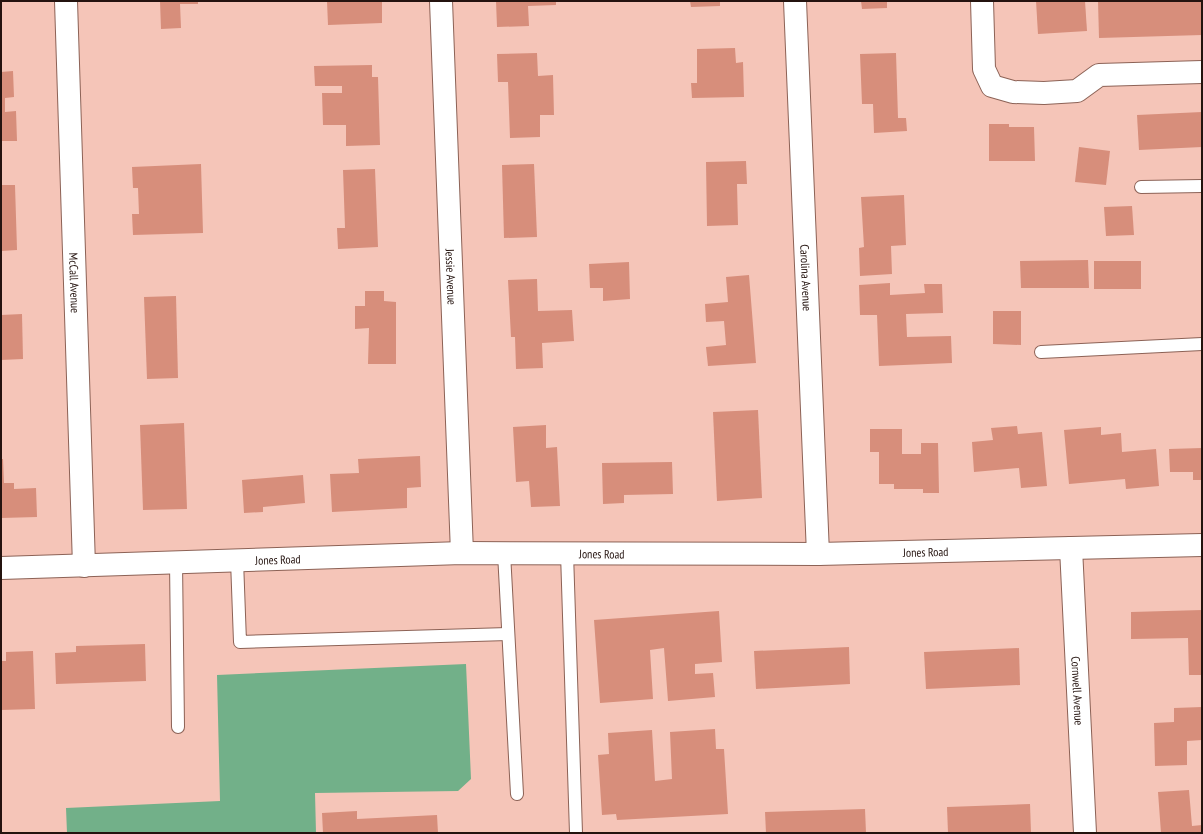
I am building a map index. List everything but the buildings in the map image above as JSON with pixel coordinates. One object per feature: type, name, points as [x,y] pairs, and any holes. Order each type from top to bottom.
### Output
[{"type":"street","name":"McCall Avenue","points":[[66,1],[84,566]]},
{"type":"street","name":"Jessie Avenue","points":[[441,1],[462,553]]},
{"type":"street","name":"Carolina Avenue","points":[[795,1],[818,554]]},
{"type":"street","points":[[982,1],[984,69],[992,86],[1012,92],[1044,93],[1077,91],[1099,75],[1202,72]]},
{"type":"street","name":"Jones Road","points":[[1,568],[462,553],[818,554],[1202,545]]},
{"type":"street","name":"Cornwell Avenue","points":[[1070,548],[1085,833]]},
{"type":"lane","points":[[1141,187],[1202,186]]},
{"type":"lane","points":[[1040,352],[1202,344]]},
{"type":"lane","points":[[504,553],[517,794]]},
{"type":"lane","points":[[567,553],[576,833]]},
{"type":"lane","points":[[237,560],[240,642],[508,634]]},
{"type":"lane","points":[[176,562],[178,727]]},
{"type":"green space","points":[[466,664],[471,779],[458,791],[315,793],[316,833],[67,833],[66,808],[220,801],[217,675]]}]
